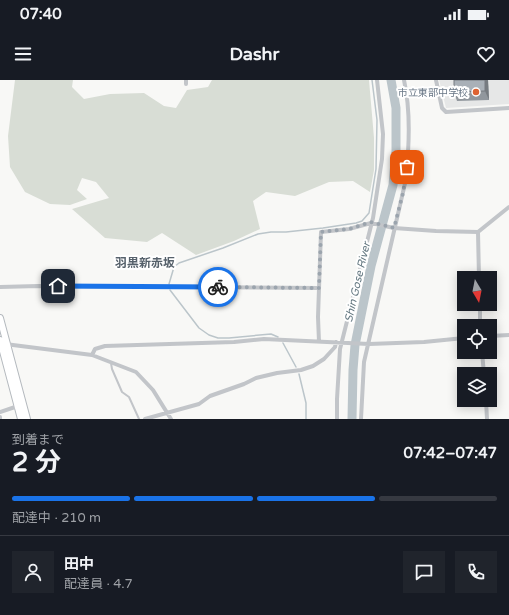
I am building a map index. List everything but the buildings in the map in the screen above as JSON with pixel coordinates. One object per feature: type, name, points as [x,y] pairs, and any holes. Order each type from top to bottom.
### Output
[{"type":"main road","points":[[0,318],[3,342],[21,419]]},
{"type":"main road","points":[[3,342],[27,419]]},
{"type":"street","points":[[337,419],[338,372],[342,343],[373,218],[382,159],[383,134],[377,80]]},
{"type":"street","points":[[361,419],[364,362],[406,179],[409,118],[404,80]]},
{"type":"street","points":[[436,80],[442,108],[446,112],[509,108]]},
{"type":"street","points":[[320,342],[318,317],[321,232],[349,229],[371,222],[394,228],[478,232],[509,207]]},
{"type":"street","points":[[478,232],[479,271]]},
{"type":"street","points":[[0,287],[319,288]]},
{"type":"street","points":[[497,336],[509,335]]},
{"type":"street","points":[[92,355],[95,349],[105,346],[234,342],[264,339],[369,344],[424,342],[457,339]]},
{"type":"street","points":[[3,342],[92,355],[136,372],[153,390],[171,419]]},
{"type":"street","points":[[145,419],[199,404],[210,396],[244,384],[256,378],[277,373],[301,370],[313,366],[324,359],[335,347],[336,342]]},
{"type":"street","points":[[0,412],[18,406]]},
{"type":"street","points":[[486,407],[487,419]]},
{"type":"lane","points":[[111,363],[122,392],[129,397],[139,419]]},
{"type":"shaded area","points":[[15,80],[73,80],[72,87],[84,99],[110,94],[144,93],[164,106],[176,108],[187,90],[208,87],[212,80],[369,80],[374,138],[374,170],[370,192],[353,181],[329,182],[295,196],[266,192],[253,201],[260,229],[234,241],[196,255],[162,233],[147,242],[105,238],[72,209],[109,198],[96,182],[82,178],[77,190],[87,199],[70,205],[50,204],[25,192],[10,167],[8,136]]},
{"type":"shaded area","name":"市立東部中学校","points":[[439,80],[509,80],[509,104],[446,108]]},
{"type":"waterway","points":[[169,284],[174,267],[179,263],[258,234],[323,228],[362,221],[369,213],[376,169],[377,120],[372,80]]},
{"type":"waterway","name":"Shin Gose River","points":[[352,419],[355,345],[371,266],[393,185],[396,151],[396,108],[391,80]]},
{"type":"waterway","points":[[170,290],[199,328],[209,335],[218,338],[229,338],[271,334],[278,337]]},
{"type":"waterway","points":[[283,343],[296,367]]},
{"type":"waterway","points":[[299,374],[306,403],[306,419]]},
{"type":"way so far","points":[[218,287],[319,288],[321,232],[360,227],[371,222],[394,228],[406,179],[407,167]]},
{"type":"place","name":"市立東部中学校","points":[[476,92]]},
{"type":"district","name":"羽黒新赤坂","points":[[145,263]]},
{"type":"route","points":[[58,286],[218,287]]}]
